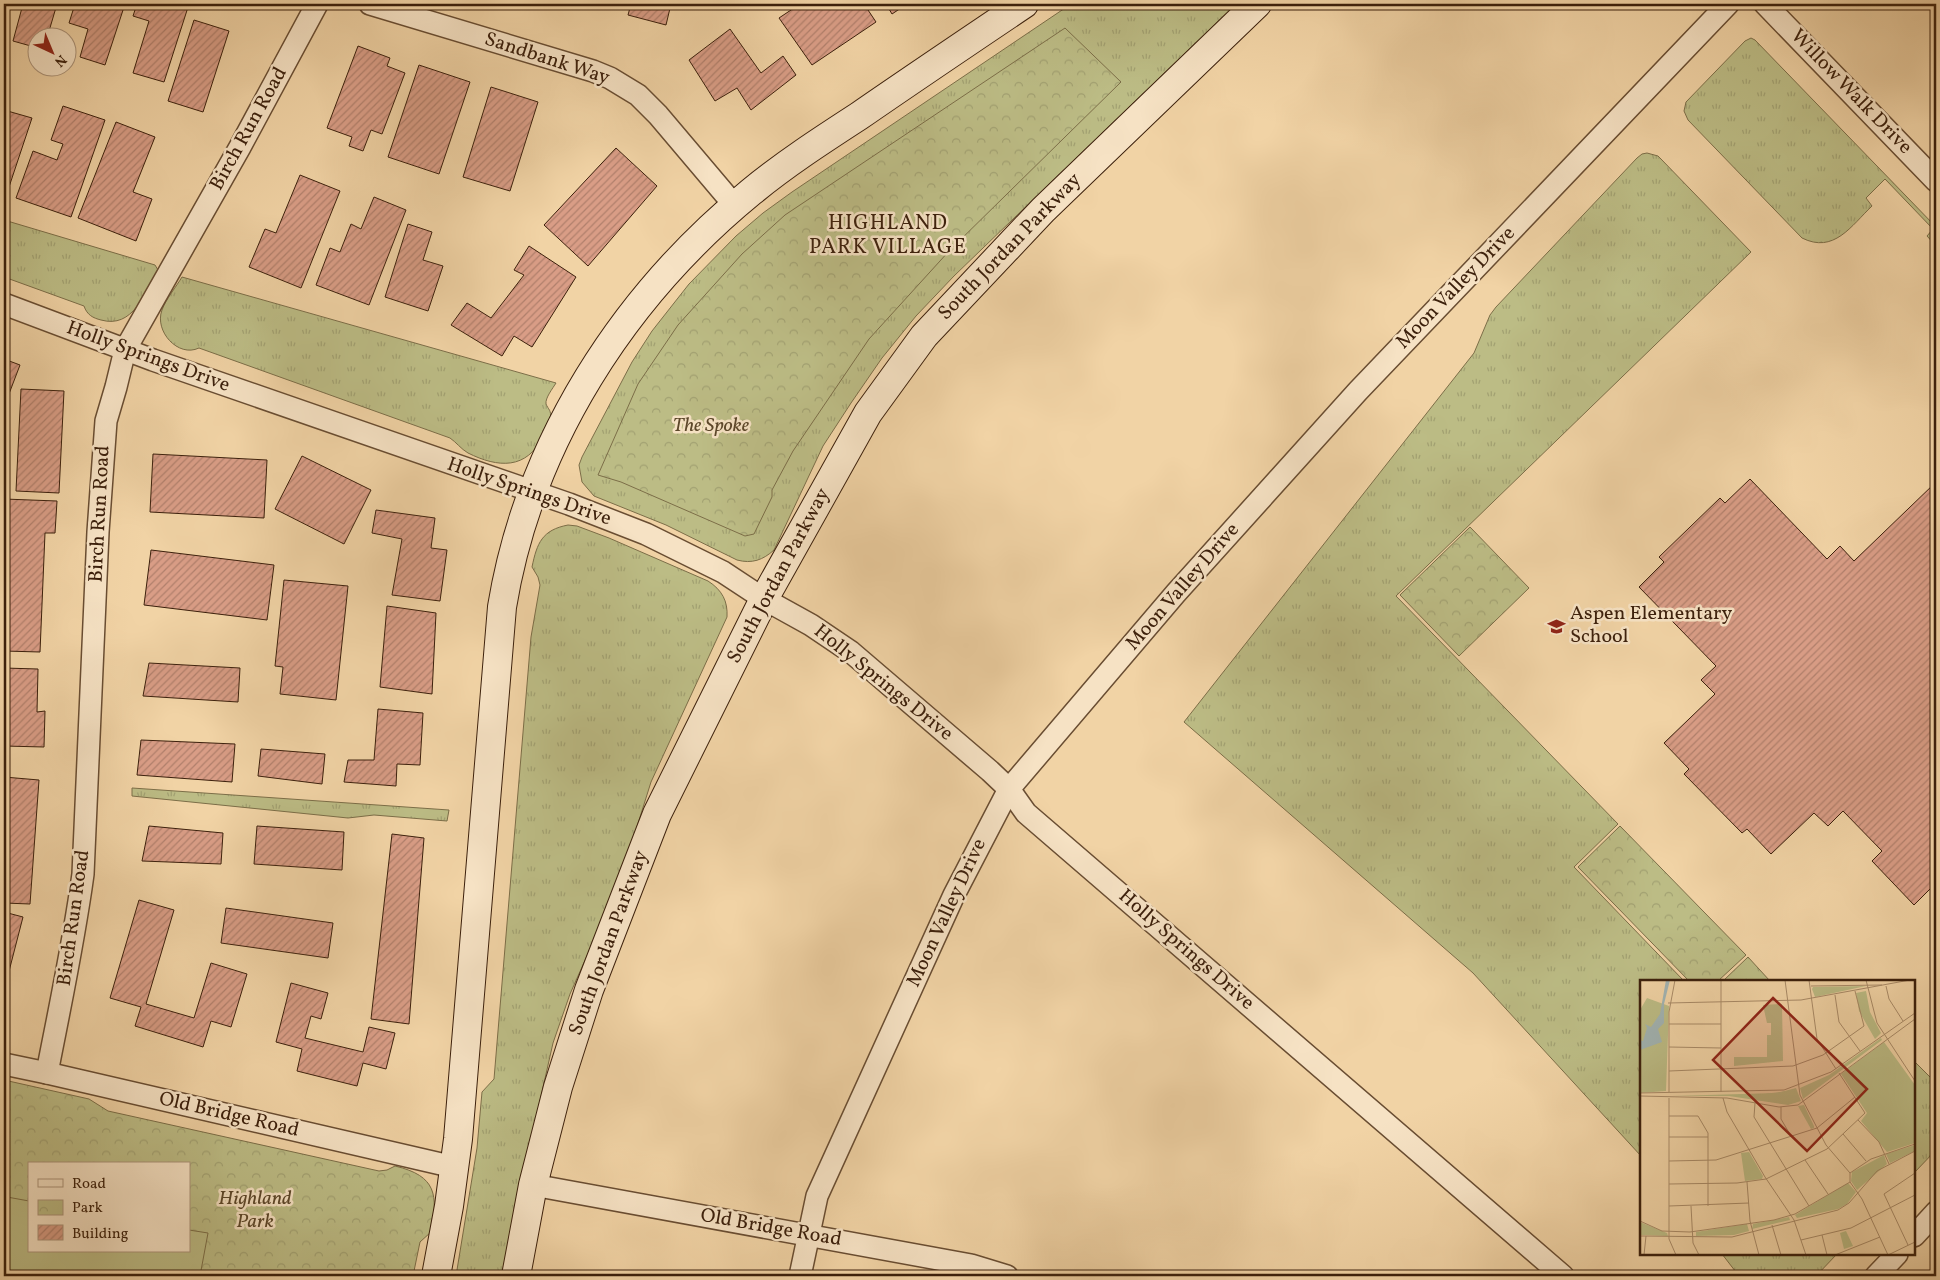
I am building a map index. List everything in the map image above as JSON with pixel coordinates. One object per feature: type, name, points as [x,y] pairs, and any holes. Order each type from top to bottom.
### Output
[{"type":"street","name":"Birch Run Road","points":[[47,1073],[76,927],[83,874],[97,541],[106,421],[124,350],[240,147],[317,4]]},
{"type":"street","name":"Sandbank Way","points":[[370,4],[593,71],[626,86],[658,115],[735,206]]},
{"type":"street","points":[[436,1276],[454,1167],[502,607],[514,545],[532,492],[549,451],[571,406],[597,363],[622,328],[678,260],[735,206],[790,162],[1024,4]]},
{"type":"street","name":"South Jordan Parkway","points":[[516,1276],[533,1184],[558,1087],[589,990],[657,814],[764,599],[868,413],[924,336],[1043,210],[1257,4]]},
{"type":"street","name":"Moon Valley Drive","points":[[800,1276],[817,1196],[954,894],[1010,789],[1176,593],[1358,390],[1728,4]]},
{"type":"street","name":"Willow Walk Drive","points":[[1765,4],[1936,180]]},
{"type":"street","name":"Holly Springs Drive","points":[[4,304],[124,350],[532,492],[646,534],[723,572],[764,599],[811,625],[851,652],[1010,789],[1026,813],[1563,1276]]},
{"type":"street","name":"Old Bridge Road","points":[[4,1064],[454,1167]]},
{"type":"street","name":"Old Bridge Road","points":[[533,1184],[971,1265],[1007,1276]]},
{"type":"street","points":[[1915,1235],[1936,1212]]},
{"type":"street","points":[[1876,1276],[1896,1255]]},
{"type":"green space","name":"The Spoke","points":[[1071,4],[1236,4],[954,276],[916,316],[882,358],[823,446],[774,550],[757,560],[748,562],[737,560],[666,525],[594,496],[582,482],[579,465],[582,457],[632,362],[652,331],[689,284],[736,236],[763,213]]},
{"type":"green space","name":"The Spoke","points":[[1065,28],[1121,82],[950,250],[869,339],[793,451],[772,490],[772,497],[754,534],[745,536],[621,482],[598,475],[638,384],[678,325],[742,254],[785,215]]},
{"type":"green space","points":[[1751,38],[1936,227],[1936,246],[1927,236],[1933,229],[1885,179],[1866,198],[1872,206],[1841,236],[1823,243],[1802,238],[1688,120],[1684,111],[1686,102],[1745,41]]},
{"type":"green space","points":[[1647,153],[1658,156],[1751,252],[1396,596],[1618,824],[1574,867],[1683,980],[1640,980],[1640,1155],[1473,973],[1184,722],[1474,353],[1490,315],[1496,307],[1642,154]]},
{"type":"green space","points":[[4,220],[155,265],[158,270],[143,298],[130,314],[122,319],[112,321],[98,319],[89,314],[84,306],[4,277]]},
{"type":"green space","points":[[182,277],[556,383],[546,402],[550,410],[548,425],[543,436],[529,455],[511,463],[490,461],[468,453],[450,438],[199,348],[183,349],[170,341],[161,326],[160,318],[166,302]]},
{"type":"green space","points":[[568,525],[577,526],[609,538],[708,581],[723,596],[727,617],[651,782],[619,884],[570,994],[553,1043],[530,1145],[505,1276],[456,1276],[477,1148],[482,1092],[494,1079],[531,637],[540,585],[532,567],[536,551],[542,539],[552,530]]},
{"type":"green space","points":[[1470,527],[1529,588],[1459,656],[1400,595]]},
{"type":"green space","points":[[132,788],[449,810],[447,821],[374,815],[348,818],[132,796]]},
{"type":"green space","points":[[1620,826],[1746,955],[1719,980],[1688,980],[1578,867]]},
{"type":"green space","points":[[1748,957],[1769,980],[1724,980]]},
{"type":"green space","points":[[1915,1062],[1936,1083],[1936,1150],[1915,1172]]},
{"type":"green space","name":"Highland Park","points":[[4,1080],[89,1099],[108,1111],[379,1171],[395,1166],[409,1170],[427,1182],[434,1197],[431,1232],[420,1242],[413,1276],[4,1276]]},
{"type":"green space","points":[[7,1197],[28,1201],[28,1252],[190,1252],[190,1230],[208,1233],[200,1276],[4,1276],[4,1216]]},
{"type":"green space","points":[[1723,1255],[1836,1255],[1816,1276],[1739,1276]]},
{"type":"building","points":[[23,4],[57,4],[50,28],[28,28],[28,45],[13,41]]},
{"type":"building","points":[[75,4],[125,4],[105,65],[80,57],[88,29],[69,23]]},
{"type":"building","points":[[137,4],[189,4],[164,82],[133,73],[149,21],[133,16]]},
{"type":"building","points":[[631,4],[671,4],[666,25],[628,15]]},
{"type":"building","points":[[800,4],[864,4],[876,22],[812,65],[779,18]]},
{"type":"building","points":[[886,4],[907,4],[892,14]]},
{"type":"building","points":[[194,20],[229,31],[203,112],[168,101]]},
{"type":"building","points":[[730,29],[761,73],[783,56],[796,75],[751,110],[737,88],[715,101],[689,60]]},
{"type":"building","points":[[358,46],[390,58],[387,66],[405,73],[382,134],[371,130],[363,151],[349,146],[352,137],[327,128]]},
{"type":"building","points":[[419,65],[470,82],[439,174],[388,157]]},
{"type":"building","points":[[491,87],[538,102],[510,191],[463,177]]},
{"type":"building","points":[[63,106],[105,120],[71,217],[16,198],[33,151],[57,160],[63,144],[51,140]]},
{"type":"building","points":[[4,110],[32,118],[4,202]]},
{"type":"building","points":[[116,122],[155,137],[133,192],[152,199],[136,241],[78,218]]},
{"type":"building","points":[[616,148],[657,186],[588,266],[544,225]]},
{"type":"building","points":[[300,175],[340,191],[301,288],[249,267],[265,229],[276,233]]},
{"type":"building","points":[[374,197],[406,210],[369,305],[316,285],[330,248],[340,252],[351,224],[361,229]]},
{"type":"building","points":[[408,224],[432,232],[423,260],[443,266],[428,311],[385,297]]},
{"type":"building","points":[[529,246],[576,277],[532,347],[514,336],[502,356],[451,325],[467,303],[491,318],[524,275],[514,270]]},
{"type":"building","points":[[4,359],[20,365],[4,407]]},
{"type":"building","points":[[21,389],[64,391],[59,493],[16,491]]},
{"type":"building","points":[[153,454],[267,460],[264,518],[150,512]]},
{"type":"building","points":[[302,456],[371,490],[344,544],[275,509]]},
{"type":"building","name":"Aspen Elementary School","points":[[1750,479],[1827,559],[1840,546],[1854,561],[1936,484],[1936,883],[1914,905],[1872,861],[1882,851],[1843,811],[1828,826],[1814,813],[1771,854],[1747,829],[1742,833],[1684,774],[1689,769],[1664,743],[1715,694],[1701,680],[1716,666],[1639,587],[1664,562],[1659,557],[1720,498],[1725,503]]},
{"type":"building","points":[[4,499],[57,501],[55,533],[45,533],[40,652],[4,651]]},
{"type":"building","points":[[376,510],[435,518],[431,548],[447,550],[440,601],[392,595],[402,539],[372,533]]},
{"type":"building","points":[[151,550],[274,565],[267,620],[144,605]]},
{"type":"building","points":[[284,580],[348,586],[336,700],[280,694],[283,667],[275,666]]},
{"type":"building","points":[[387,606],[436,613],[432,694],[380,687]]},
{"type":"building","points":[[149,663],[240,668],[238,702],[143,696]]},
{"type":"building","points":[[4,668],[38,669],[37,712],[45,711],[44,747],[4,746]]},
{"type":"building","points":[[378,709],[423,713],[420,765],[397,764],[396,786],[344,782],[348,760],[374,760]]},
{"type":"building","points":[[141,740],[235,744],[232,782],[137,775]]},
{"type":"building","points":[[261,749],[325,754],[322,784],[258,776]]},
{"type":"building","points":[[4,777],[39,780],[30,904],[4,903]]},
{"type":"building","points":[[149,826],[223,833],[221,864],[142,861]]},
{"type":"building","points":[[257,826],[344,832],[342,870],[254,864]]},
{"type":"building","points":[[392,834],[424,838],[409,1024],[371,1019]]},
{"type":"building","points":[[139,900],[174,910],[146,1004],[194,1018],[211,963],[247,974],[231,1027],[211,1021],[203,1047],[135,1026],[141,1007],[110,998]]},
{"type":"building","points":[[226,908],[333,923],[328,958],[221,943]]},
{"type":"building","points":[[4,912],[23,917],[7,979],[4,978]]},
{"type":"building","points":[[291,983],[328,993],[321,1019],[311,1016],[305,1038],[363,1052],[369,1027],[395,1033],[386,1069],[363,1063],[357,1086],[297,1071],[302,1049],[276,1042]]},
{"type":"place","name":"Aspen Elementary School","points":[[1556,626]]},
{"type":"district","name":"HIGHLAND PARK VILLAGE","points":[[888,235]]}]
